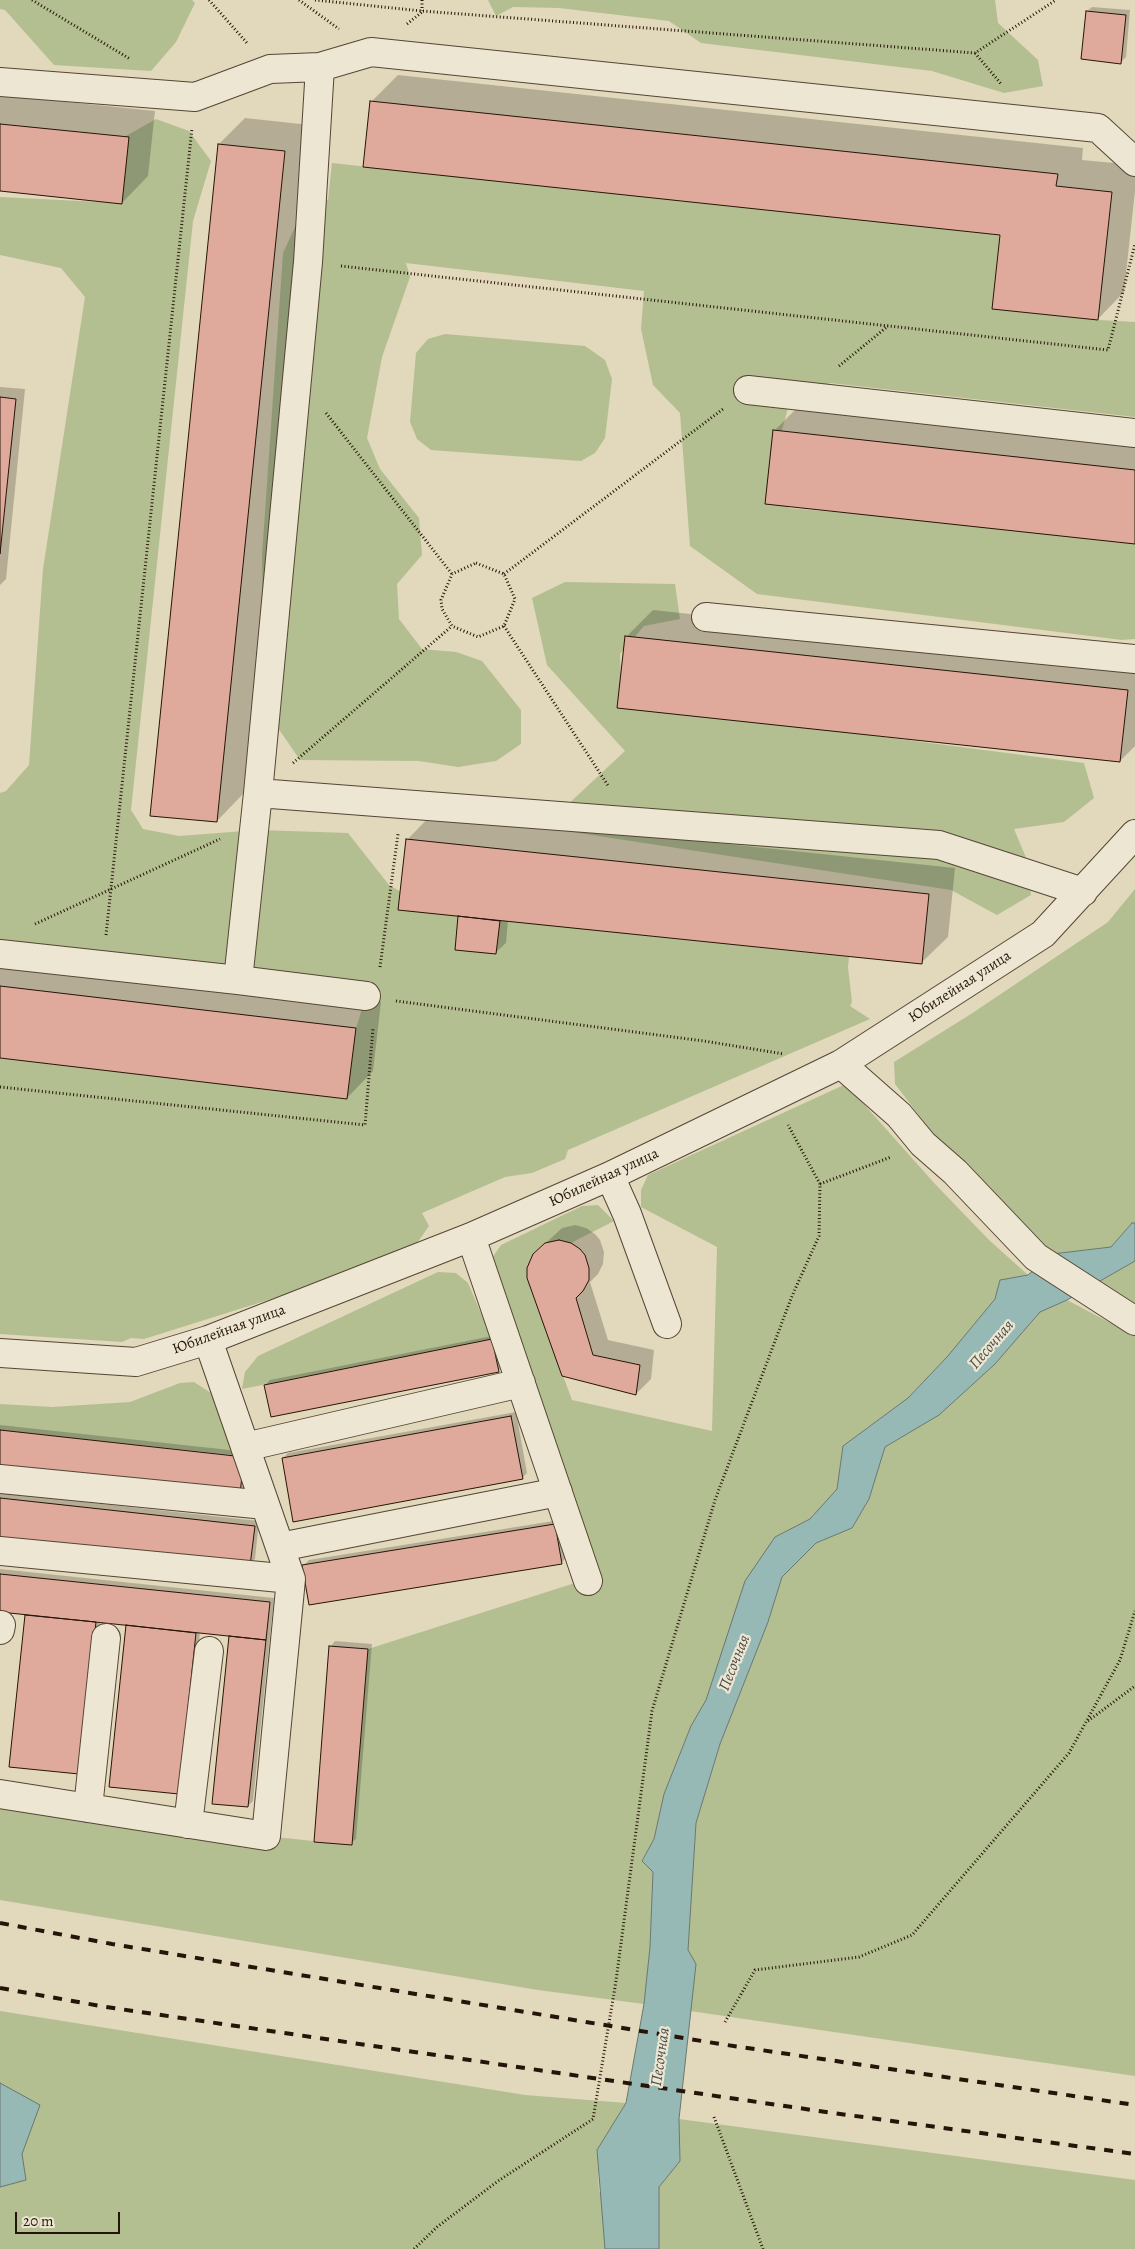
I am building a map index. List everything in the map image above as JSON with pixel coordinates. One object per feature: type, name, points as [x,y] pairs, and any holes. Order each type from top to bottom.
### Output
[{"type":"street","points":[[0,82],[195,97],[270,69],[320,66],[371,52],[1098,128],[1135,162]]},
{"type":"street","points":[[238,980],[258,793],[308,262],[320,66]]},
{"type":"street","points":[[748,390],[1135,433]]},
{"type":"street","points":[[706,617],[1135,660]]},
{"type":"street","points":[[258,793],[939,845],[1083,892]]},
{"type":"street","name":"Юбилейная улица","points":[[0,1353],[136,1362],[208,1340],[471,1237],[610,1176],[841,1064],[1043,934],[1135,834]]},
{"type":"street","points":[[0,954],[238,980],[371,997]]},
{"type":"street","points":[[841,1064],[900,1115],[923,1144],[955,1172],[1036,1257],[1135,1321]]},
{"type":"street","points":[[610,1176],[627,1214],[667,1324]]},
{"type":"street","points":[[471,1237],[588,1581]]},
{"type":"street","points":[[0,1794],[266,1836],[291,1579],[208,1340]]},
{"type":"street","points":[[245,1447],[521,1384]]},
{"type":"street","points":[[0,1479],[265,1505]]},
{"type":"street","points":[[280,1547],[558,1492]]},
{"type":"street","points":[[0,1551],[291,1579]]},
{"type":"street","points":[[0,1625],[0,1630]]},
{"type":"street","points":[[88,1808],[106,1638]]},
{"type":"street","points":[[188,1824],[209,1651]]},
{"type":"path","points":[[32,0],[135,61]]},
{"type":"path","points":[[209,0],[270,69]]},
{"type":"path","points":[[299,0],[371,52]]},
{"type":"path","points":[[314,0],[422,12],[975,53],[1056,0]]},
{"type":"path","points":[[422,0],[422,12]]},
{"type":"path","points":[[102,965],[195,97]]},
{"type":"path","points":[[308,262],[1108,350],[1135,244]]},
{"type":"path","points":[[804,396],[889,326]]},
{"type":"path","points":[[297,375],[452,574]]},
{"type":"path","points":[[504,574],[748,390]]},
{"type":"path","points":[[476,563],[504,574],[515,599],[504,626],[478,637],[452,626],[442,609],[441,600],[452,574],[476,563]]},
{"type":"path","points":[[258,793],[452,626]]},
{"type":"path","points":[[504,626],[631,822]]},
{"type":"path","points":[[0,1087],[365,1125],[371,997],[402,804]]},
{"type":"path","points":[[34,925],[255,823]]},
{"type":"path","points":[[371,997],[694,1040],[792,1056]]},
{"type":"path","points":[[414,2249],[436,2227],[498,2181],[593,2119],[616,1980],[652,1711],[715,1500],[792,1296],[819,1236],[820,1184],[773,1097]]},
{"type":"path","points":[[820,1184],[923,1144]]},
{"type":"path","points":[[725,2022],[755,1970],[859,1957],[912,1936],[1069,1753],[1120,1660],[1135,1611]]},
{"type":"path","points":[[1086,1722],[1135,1686]]},
{"type":"path","points":[[714,2117],[763,2249]]},
{"type":"green space","points":[[0,0],[192,0],[195,3],[176,42],[151,71],[54,65],[5,10],[0,9]]},
{"type":"green space","points":[[488,0],[995,0],[998,23],[1038,60],[1043,86],[1004,93],[932,71],[701,43],[669,21],[559,8],[513,7],[496,16]]},
{"type":"green space","points":[[156,119],[189,131],[211,161],[193,221],[131,810],[143,829],[179,836],[258,830],[348,833],[389,885],[417,901],[642,935],[849,957],[848,967],[852,1002],[850,1006],[870,1019],[568,1150],[565,1159],[532,1173],[505,1177],[422,1213],[429,1226],[408,1256],[144,1339],[131,1338],[122,1342],[0,1334],[0,1058],[347,1099],[356,1028],[366,996],[0,943],[0,793],[6,791],[29,765],[43,569],[85,297],[61,268],[0,255],[0,197],[101,202],[124,137]]},
{"type":"green space","points":[[332,163],[1000,235],[992,309],[1135,322],[1135,417],[830,383],[789,404],[780,438],[778,473],[789,508],[1135,539],[1135,639],[1122,640],[757,594],[690,546],[680,413],[653,385],[641,329],[644,291],[406,263],[410,277],[382,357],[367,438],[380,469],[419,518],[422,555],[397,584],[399,619],[422,649],[456,652],[482,661],[521,710],[521,744],[496,761],[458,767],[419,761],[300,760],[278,728],[264,693],[262,555],[283,253],[306,203],[328,200]]},
{"type":"green space","points":[[445,334],[585,346],[605,360],[612,379],[605,438],[595,453],[581,461],[431,450],[417,439],[410,422],[416,353],[428,339]]},
{"type":"green space","points":[[565,582],[675,584],[680,619],[644,626],[620,654],[622,703],[1084,763],[1094,798],[1064,822],[1014,829],[1027,860],[1031,895],[997,915],[951,890],[572,832],[563,809],[625,751],[547,665],[532,598]]},
{"type":"green space","points":[[1135,889],[1135,1223],[1132,1223],[1111,1247],[1052,1254],[966,1177],[895,1084],[894,1062],[971,1014],[1108,922]]},
{"type":"green space","points":[[846,1084],[935,1184],[989,1240],[1028,1275],[1000,1281],[995,1299],[947,1357],[908,1398],[843,1446],[837,1489],[810,1519],[775,1537],[706,1700],[691,1726],[664,1794],[654,1839],[642,1860],[653,1872],[650,1947],[644,2004],[538,1990],[0,1900],[0,1794],[266,1836],[351,1845],[368,1649],[597,1576],[492,1258],[501,1245],[582,1206],[598,1205],[614,1221],[571,1243],[559,1240],[545,1243],[533,1254],[527,1268],[527,1278],[572,1400],[712,1431],[717,1247],[641,1207],[641,1190],[648,1175]]},
{"type":"green space","points":[[1135,1261],[1135,1309],[1095,1284]]},
{"type":"green space","points":[[438,1272],[456,1273],[468,1283],[492,1339],[242,1389],[245,1372],[258,1356]]},
{"type":"green space","points":[[1067,1300],[1135,1336],[1135,2076],[690,2011],[696,1964],[688,1950],[696,1823],[720,1744],[768,1622],[782,1577],[816,1543],[852,1528],[869,1499],[885,1447],[939,1414],[995,1364],[1040,1311]]},
{"type":"green space","points":[[194,1382],[214,1395],[233,1455],[0,1430],[0,1404],[52,1407],[130,1402],[180,1383]]},
{"type":"green space","points":[[0,2011],[525,2095],[626,2103],[597,2150],[599,2191],[629,2249],[0,2249]]},
{"type":"green space","points":[[679,2119],[1135,2180],[1135,2249],[659,2249],[659,2187],[680,2161]]},
{"type":"water","name":"Песочная","points":[[1132,1223],[1135,1223],[1135,1261],[1067,1300],[1040,1312],[995,1364],[939,1415],[885,1447],[869,1499],[852,1528],[816,1543],[782,1577],[768,1622],[720,1744],[696,1823],[688,1950],[696,1964],[679,2119],[680,2161],[659,2187],[659,2249],[605,2249],[597,2150],[626,2103],[644,2004],[650,1947],[653,1872],[642,1861],[654,1839],[664,1794],[691,1726],[706,1700],[745,1581],[775,1537],[810,1519],[837,1489],[843,1446],[908,1398],[947,1357],[995,1299],[1000,1280],[1028,1275],[1052,1254],[1111,1247]]},
{"type":"water","points":[[0,2083],[40,2105],[22,2154],[26,2180],[0,2187]]},
{"type":"building","points":[[1086,11],[1126,15],[1121,64],[1081,59]]},
{"type":"building","points":[[370,101],[1058,174],[1056,186],[1112,192],[1098,320],[992,309],[1000,235],[363,167]]},
{"type":"building","points":[[0,124],[129,137],[122,204],[0,191]]},
{"type":"building","points":[[218,144],[285,151],[217,822],[150,816]]},
{"type":"building","points":[[0,397],[16,399],[0,554]]},
{"type":"building","points":[[773,430],[1135,470],[1135,544],[765,504]]},
{"type":"building","points":[[625,636],[1128,690],[1120,762],[617,708]]},
{"type":"building","points":[[406,839],[929,894],[922,964],[398,910]]},
{"type":"building","points":[[458,916],[500,921],[496,954],[455,950]]},
{"type":"building","points":[[0,986],[356,1028],[347,1099],[0,1058]]},
{"type":"building","points":[[559,1240],[571,1243],[580,1249],[585,1255],[589,1268],[589,1280],[583,1291],[576,1298],[593,1355],[640,1365],[636,1395],[562,1376],[527,1278],[527,1268],[533,1254],[545,1243]]},
{"type":"building","points":[[492,1339],[499,1372],[271,1417],[264,1385]]},
{"type":"building","points":[[511,1416],[523,1479],[293,1522],[282,1458]]},
{"type":"building","points":[[0,1430],[244,1457],[240,1494],[0,1467]]},
{"type":"building","points":[[0,1498],[255,1526],[250,1566],[0,1539]]},
{"type":"building","points":[[555,1524],[562,1564],[309,1605],[302,1565]]},
{"type":"building","points":[[0,1574],[270,1602],[266,1640],[0,1612]]},
{"type":"building","points":[[25,1615],[96,1622],[79,1774],[9,1767]]},
{"type":"building","points":[[126,1625],[196,1633],[179,1794],[109,1787]]},
{"type":"building","points":[[229,1636],[266,1640],[248,1807],[212,1804]]},
{"type":"building","points":[[329,1646],[368,1649],[352,1845],[314,1842]]},
{"type":"railway","points":[[0,1923],[112,1944],[720,2044],[1135,2105]]},
{"type":"railway","points":[[0,1988],[106,2007],[826,2112],[1135,2154]]}]
